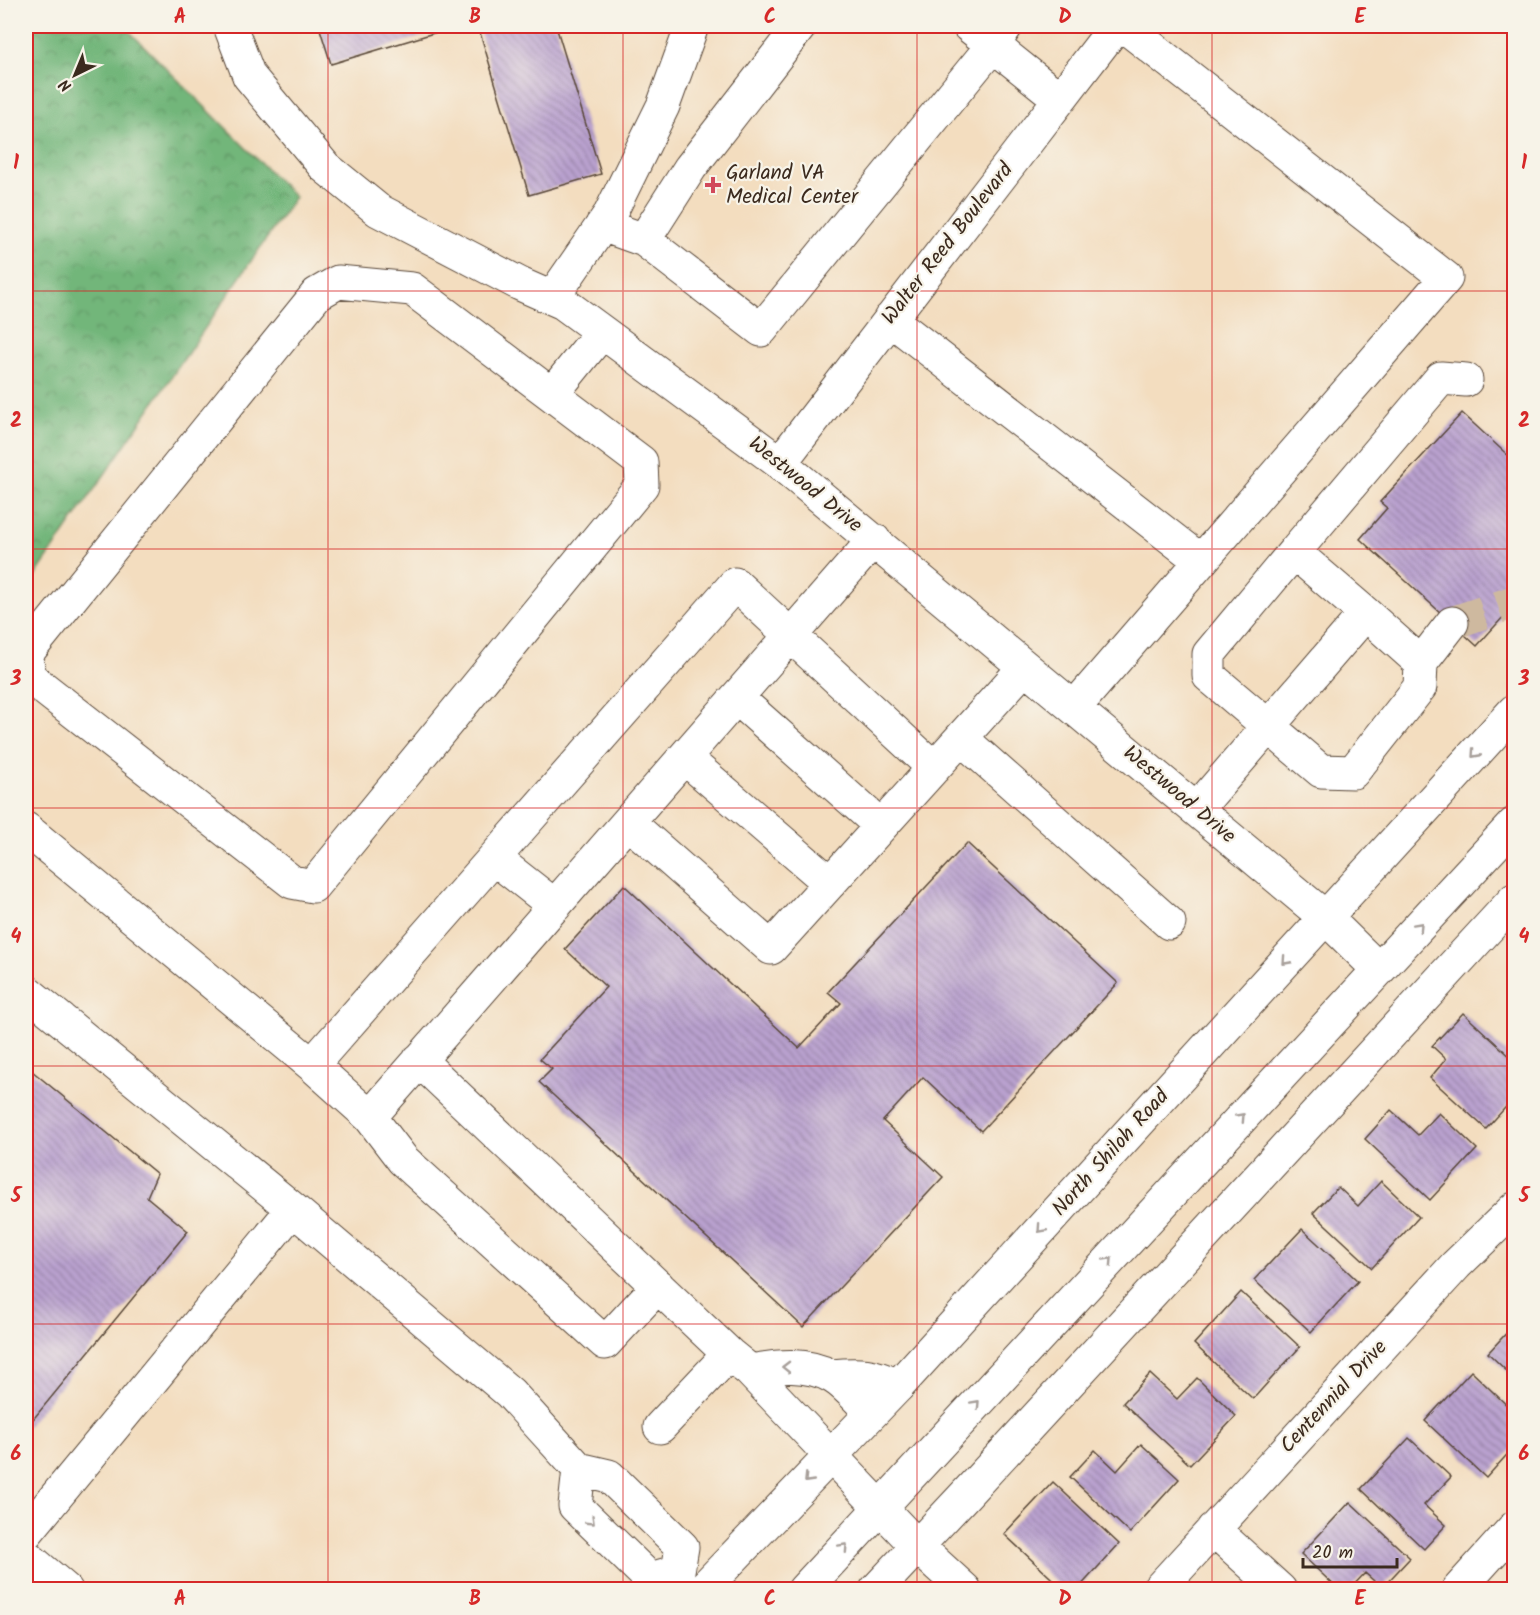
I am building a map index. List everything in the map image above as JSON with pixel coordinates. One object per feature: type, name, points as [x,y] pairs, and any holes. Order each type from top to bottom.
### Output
[{"type":"street","name":"Westwood Drive","points":[[230,26],[249,76],[324,167],[378,210],[520,284],[563,303],[780,463],[1326,918],[1378,969]]},
{"type":"street","points":[[552,298],[615,205],[663,106],[692,26]]},
{"type":"street","points":[[644,240],[690,168],[800,26]]},
{"type":"street","name":"Walter Reed Boulevard","points":[[780,463],[1116,26]]},
{"type":"street","points":[[1074,708],[1446,278],[1124,26]]},
{"type":"street","points":[[603,225],[644,240],[761,330],[989,32],[1059,99]]},
{"type":"street","points":[[338,282],[412,289],[552,394],[641,462],[642,485],[313,886],[291,882],[28,676],[27,653],[317,294],[338,282]]},
{"type":"street","points":[[890,319],[1201,561]]},
{"type":"street","points":[[552,394],[602,332]]},
{"type":"street","points":[[1452,623],[1421,663],[1420,687],[1353,772],[1321,771],[1209,676],[1209,654],[1441,378],[1466,380]]},
{"type":"street","points":[[370,1117],[874,540]]},
{"type":"street","points":[[1294,552],[1421,663]]},
{"type":"street","points":[[312,1065],[735,584],[934,768]]},
{"type":"street","points":[[1197,809],[1365,613]]},
{"type":"street","points":[[629,823],[771,948],[1025,667]]},
{"type":"street","points":[[737,698],[881,826]]},
{"type":"street","name":"North Shiloh Road","points":[[693,1583],[831,1454],[898,1386],[1515,711]]},
{"type":"street","points":[[961,738],[1169,923]]},
{"type":"street","points":[[685,758],[830,883]]},
{"type":"street","points":[[804,1590],[1515,824]]},
{"type":"street","points":[[26,829],[312,1065],[370,1117],[404,1160],[605,1342],[658,1286]]},
{"type":"street","points":[[494,858],[555,906]]},
{"type":"street","points":[[876,1590],[1515,900]]},
{"type":"street","points":[[26,992],[293,1209],[510,1392],[579,1469],[609,1476],[682,1547],[693,1583],[650,1579],[575,1506],[579,1469]]},
{"type":"street","points":[[419,1060],[739,1362],[831,1454],[917,1546],[965,1590]]},
{"type":"street","points":[[26,1533],[293,1209]]},
{"type":"street","name":"Centennial Drive","points":[[1158,1590],[1456,1265],[1515,1209]]},
{"type":"street","points":[[660,1427],[739,1362],[805,1368],[832,1376],[861,1373],[877,1376],[898,1386]]},
{"type":"street","points":[[832,1376],[871,1412]]},
{"type":"street","points":[[1458,1590],[1515,1528]]},
{"type":"street","points":[[1213,1529],[1280,1590]]},
{"type":"street","points":[[26,1556],[66,1590]]},
{"type":"green space","points":[[26,26],[124,26],[295,197],[26,589]]},
{"type":"building","points":[[319,26],[457,26],[331,64]]},
{"type":"building","points":[[478,26],[556,26],[601,174],[529,195]]},
{"type":"building","points":[[1462,413],[1514,461],[1514,605],[1477,646],[1360,539],[1387,508],[1380,502]]},
{"type":"building","points":[[967,843],[1118,983],[981,1131],[923,1077],[883,1121],[943,1177],[803,1327],[539,1082],[552,1069],[540,1059],[606,987],[565,949],[624,885],[799,1048],[841,1003],[828,992]]},
{"type":"building","points":[[1463,1013],[1514,1060],[1514,1098],[1486,1129],[1430,1078],[1446,1059],[1432,1046]]},
{"type":"building","points":[[26,1066],[157,1174],[147,1197],[188,1231],[26,1428],[26,1203],[30,1199],[26,1195]]},
{"type":"building","points":[[1391,1110],[1418,1135],[1439,1113],[1477,1149],[1430,1200],[1365,1139]]},
{"type":"building","points":[[1381,1181],[1419,1217],[1372,1268],[1313,1213],[1338,1187],[1358,1206]]},
{"type":"building","points":[[1302,1229],[1358,1281],[1311,1332],[1254,1280]]},
{"type":"building","points":[[1241,1292],[1300,1347],[1253,1399],[1194,1344]]},
{"type":"building","points":[[1514,1325],[1514,1378],[1488,1353]]},
{"type":"building","points":[[1471,1371],[1514,1412],[1514,1447],[1486,1478],[1425,1421]]},
{"type":"building","points":[[1150,1374],[1177,1399],[1197,1378],[1236,1416],[1190,1465],[1123,1403]]},
{"type":"building","points":[[1409,1438],[1451,1477],[1424,1505],[1446,1525],[1424,1549],[1361,1489]]},
{"type":"building","points":[[1141,1444],[1179,1479],[1130,1533],[1070,1477],[1095,1450],[1117,1471]]},
{"type":"building","points":[[1053,1482],[1119,1544],[1077,1590],[1064,1590],[1004,1534]]},
{"type":"building","points":[[1350,1502],[1410,1558],[1382,1588],[1365,1573],[1349,1590],[1339,1590],[1301,1554]]},
{"type":"tunnel","points":[[1452,623],[1514,602]]},
{"type":"place","name":"Garland VA Medical Center","points":[[713,185]]}]
